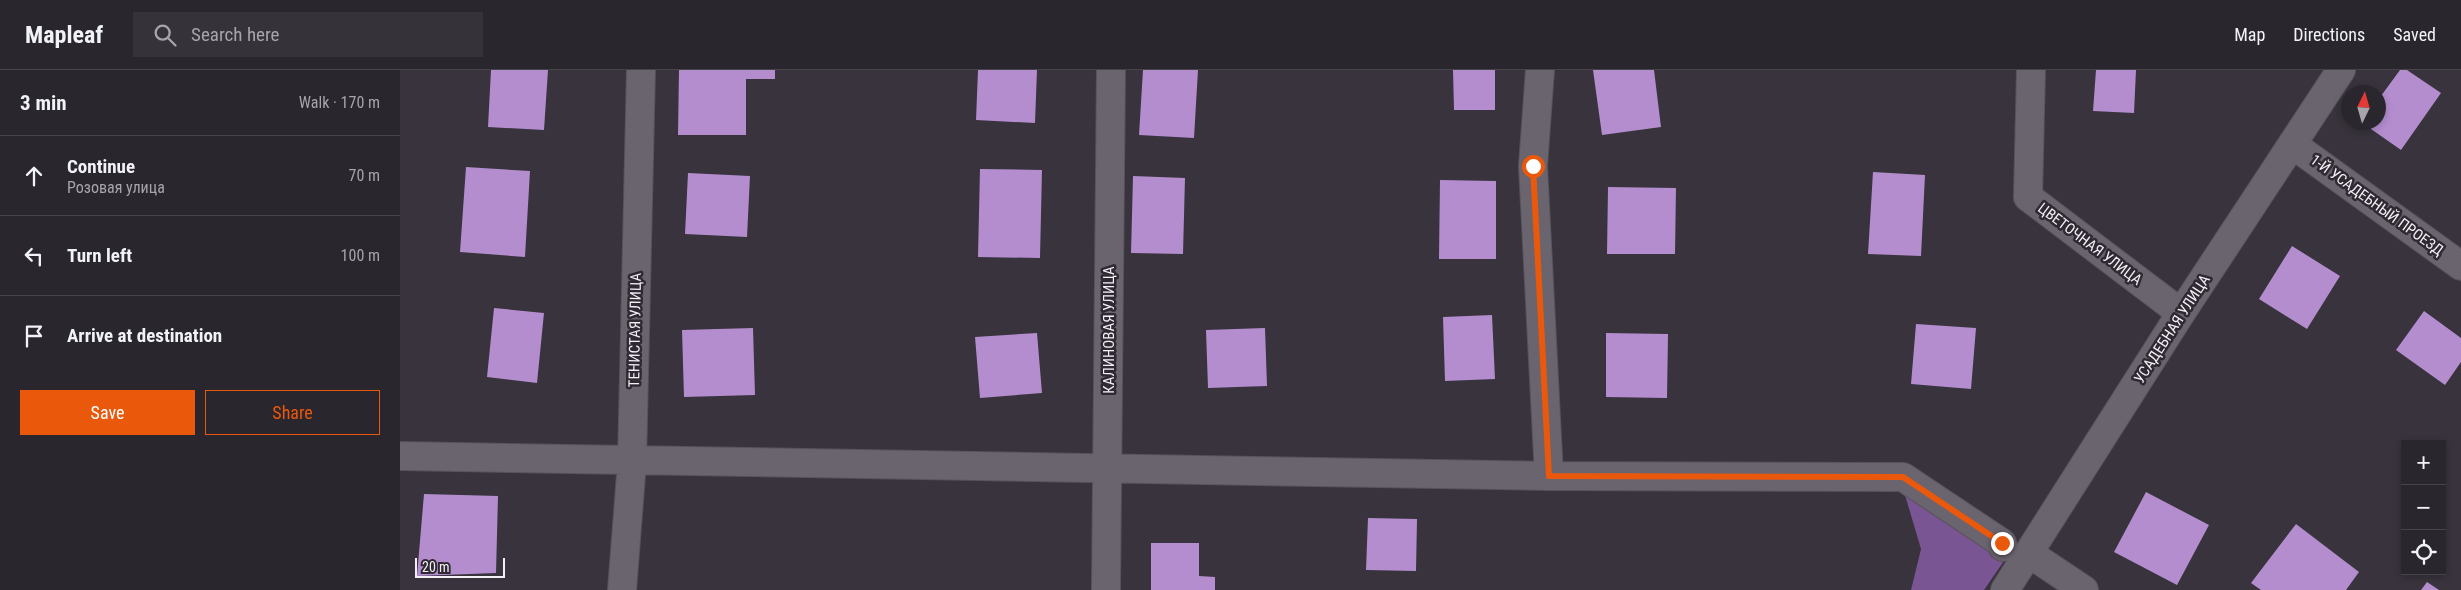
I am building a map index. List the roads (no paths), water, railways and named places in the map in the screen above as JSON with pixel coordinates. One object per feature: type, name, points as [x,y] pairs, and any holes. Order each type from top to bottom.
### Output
[{"type":"street","name":"ТЕНИСТАЯ УЛИЦА","points":[[622,590],[632,462],[641,70]]},
{"type":"street","name":"КАЛИНОВАЯ УЛИЦА","points":[[1106,590],[1111,70]]},
{"type":"street","points":[[1540,70],[1533,166],[1549,476]]},
{"type":"street","name":"ЦВЕТОЧНАЯ УЛИЦА","points":[[2031,70],[2028,197],[2181,313]]},
{"type":"street","name":"УСАДЕБНАЯ УЛИЦА","points":[[2005,590],[2030,554],[2181,313],[2341,70]]},
{"type":"street","name":"1-Й УСАДЕБНЫЙ ПРОЕЗД","points":[[2292,144],[2461,266]]},
{"type":"street","points":[[400,456],[632,462],[1549,476],[1903,477],[2002,543],[2003,547]]},
{"type":"street","points":[[2030,554],[2084,590]]}]
